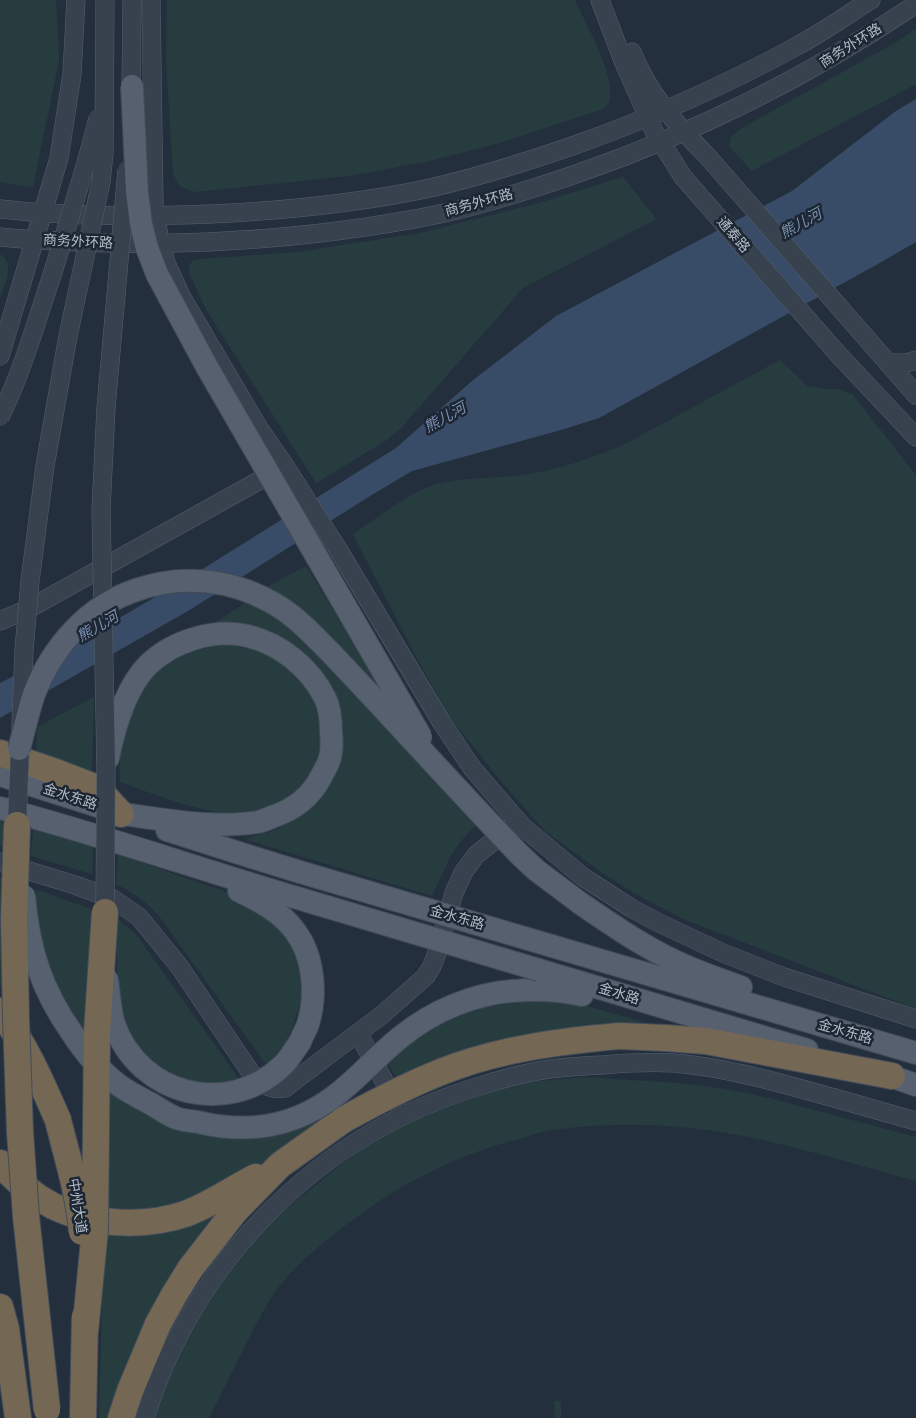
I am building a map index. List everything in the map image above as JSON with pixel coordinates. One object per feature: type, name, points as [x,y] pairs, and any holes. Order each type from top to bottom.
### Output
[{"type":"highway","points":[[10,751],[97,788],[122,814]]},
{"type":"highway","points":[[8,816],[14,919],[20,1132],[26,1216],[48,1414]]},
{"type":"highway","points":[[85,1332],[95,1230],[96,1032],[105,912]]},
{"type":"highway","name":"中州大道","points":[[0,1010],[33,1064],[58,1120],[81,1215],[85,1277],[83,1418]]},
{"type":"highway","points":[[0,1163],[19,1183],[52,1206],[91,1218],[116,1222],[138,1222],[183,1214],[211,1202],[280,1165],[343,1120],[415,1082],[454,1067],[521,1049],[557,1042],[620,1036],[706,1041],[892,1076]]},
{"type":"highway","points":[[121,1418],[130,1391],[158,1324],[190,1269],[235,1211],[280,1165]]},
{"type":"highway","points":[[0,1307],[6,1329],[18,1418]]},
{"type":"main road","points":[[132,86],[137,192],[141,224],[147,248],[157,274],[207,368],[442,772]]},
{"type":"main road","points":[[10,751],[54,654],[84,619],[106,603],[126,593],[148,586],[176,581],[192,580],[222,584],[245,590],[289,613],[321,643],[519,854],[536,870],[580,904],[621,931],[688,968],[914,1051]]},
{"type":"main road","points":[[106,767],[113,732],[132,686],[147,666],[164,652],[186,641],[209,635],[229,634],[265,641],[286,652],[304,669],[326,700],[332,744],[329,761],[319,782],[307,797],[292,809],[260,822],[225,825],[199,824],[122,814]]},
{"type":"main road","name":"金水东路","points":[[0,775],[300,872],[914,1051]]},
{"type":"main road","points":[[8,816],[31,947],[43,984],[56,1010],[80,1046],[106,1074],[120,1086],[176,1118],[234,1128],[257,1127],[288,1121],[310,1112],[334,1097],[403,1035],[438,1012],[484,995],[534,989],[558,990],[627,1005],[698,1017]]},
{"type":"main road","name":"金水东路","points":[[8,816],[61,824],[294,897],[540,970]]},
{"type":"main road","points":[[105,912],[107,977],[114,1024],[124,1044],[140,1065],[160,1080],[179,1090],[204,1095],[228,1093],[246,1088],[267,1078],[283,1066],[300,1042],[308,1024],[313,989],[311,970],[305,948],[295,931],[279,914],[265,903],[163,857]]},
{"type":"main road","name":"金水路","points":[[540,970],[698,1017]]},
{"type":"main road","name":"金水东路","points":[[698,1017],[916,1085]]},
{"type":"main road","points":[[892,1076],[916,1093]]},
{"type":"street","points":[[0,356],[60,158],[72,74],[76,0]]},
{"type":"street","points":[[8,816],[10,751],[45,466],[68,336],[101,182],[104,153],[105,0]]},
{"type":"street","points":[[105,912],[106,767],[101,509],[106,408],[126,195],[132,86],[134,0]]},
{"type":"street","points":[[151,0],[154,205],[166,263],[181,296],[260,430],[336,546],[442,724],[472,768],[518,822],[539,841],[582,877],[631,908],[723,952],[784,977],[916,1019]]},
{"type":"street","name":"通泰路","points":[[600,0],[648,117],[683,177],[837,353],[916,437]]},
{"type":"street","points":[[611,0],[634,59],[656,99],[916,395]]},
{"type":"street","name":"商务外环路","points":[[0,209],[104,216],[258,212],[335,204],[416,191],[470,178],[540,157],[665,110],[718,86],[797,46],[872,0]]},
{"type":"street","name":"商务外环路","points":[[0,237],[103,244],[260,240],[339,231],[422,218],[478,205],[549,184],[613,161],[730,112],[811,70],[916,4]]},
{"type":"street","points":[[0,417],[19,374],[87,164],[105,86]]},
{"type":"street","points":[[889,363],[906,363],[916,360]]},
{"type":"street","points":[[0,621],[30,608],[285,466]]},
{"type":"street","points":[[409,990],[420,969],[446,885],[456,866],[506,808]]},
{"type":"street","points":[[0,862],[113,899],[139,917],[179,966],[253,1076],[268,1087],[275,1089],[285,1088],[383,1014],[426,976],[432,966],[454,893],[463,873],[476,855],[518,822]]},
{"type":"street","points":[[358,1033],[403,1116]]},
{"type":"street","points":[[145,1418],[153,1394],[174,1347],[192,1314],[219,1270],[245,1237],[286,1195],[320,1166],[366,1135],[428,1104],[465,1090],[533,1072],[578,1066],[674,1063],[728,1071],[779,1082],[916,1121]]},
{"type":"green space","points":[[0,0],[56,0],[59,60],[33,187],[0,182]]},
{"type":"green space","points":[[167,0],[575,0],[605,67],[610,94],[608,104],[603,109],[500,143],[425,162],[349,176],[195,192],[181,186],[173,173],[166,61]]},
{"type":"green space","points":[[916,29],[916,84],[752,171],[729,146],[731,137],[742,128],[893,44]]},
{"type":"green space","points":[[623,177],[654,216],[655,220],[523,288],[400,429],[387,440],[316,483],[207,311],[189,273],[189,266],[193,260],[298,252],[420,233],[539,203]]},
{"type":"green space","points":[[0,254],[7,263],[8,275],[0,298]]},
{"type":"green space","points":[[780,360],[807,386],[839,389],[853,395],[916,475],[916,1009],[681,918],[634,893],[604,874],[546,832],[505,786],[450,718],[353,534],[406,499],[435,485],[459,480],[536,473],[575,463],[613,449]]},
{"type":"green space","points":[[306,566],[381,689],[378,690],[303,611],[267,587]]},
{"type":"green space","points":[[245,603],[261,609],[283,623],[330,667],[476,825],[451,855],[432,896],[244,839],[282,827],[309,810],[318,800],[336,772],[343,750],[342,719],[339,705],[324,679],[213,624]]},
{"type":"green space","points":[[229,645],[258,651],[273,657],[292,671],[303,684],[313,700],[323,727],[323,745],[319,761],[312,775],[302,787],[289,797],[274,805],[241,813],[227,813],[197,808],[120,782],[120,747],[125,725],[134,701],[148,680],[157,670],[177,656],[196,650]]},
{"type":"green space","points":[[94,697],[92,771],[36,753],[37,727]]},
{"type":"green space","points":[[0,819],[7,821],[7,848],[0,846]]},
{"type":"green space","points":[[33,829],[93,847],[92,874],[31,856]]},
{"type":"green space","points":[[118,854],[222,890],[258,910],[285,935],[298,956],[302,968],[304,979],[303,991],[299,1008],[286,1042],[278,1055],[272,1060],[265,1063],[159,916],[139,898],[116,884]]},
{"type":"green space","points":[[0,877],[5,879],[7,993],[0,985]]},
{"type":"green space","points":[[31,890],[40,891],[91,909],[90,1039],[65,1007],[39,941]]},
{"type":"green space","points":[[117,919],[135,933],[239,1079],[233,1083],[199,1084],[170,1073],[156,1064],[140,1048],[121,1012],[117,977]]},
{"type":"green space","points":[[538,999],[570,1002],[667,1029],[398,1079],[388,1064],[410,1042],[442,1023],[504,1000]]},
{"type":"green space","points":[[583,1077],[680,1083],[725,1089],[769,1098],[916,1137],[916,1181],[776,1143],[719,1132],[673,1126],[603,1125],[568,1128],[547,1131],[484,1149],[449,1163],[400,1188],[343,1227],[304,1260],[281,1284],[266,1306],[209,1418],[154,1418],[170,1369],[204,1301],[267,1224],[342,1164],[370,1143],[438,1108],[496,1090],[530,1082]]},
{"type":"green space","points":[[105,1086],[159,1120],[317,1120],[320,1125],[259,1167],[175,1209],[104,1213]]},
{"type":"green space","points":[[224,1206],[110,1418],[99,1418],[104,1227]]},
{"type":"green space","points":[[554,1401],[561,1401],[561,1418],[555,1418]]},
{"type":"water","name":"熊儿河","points":[[916,99],[916,242],[599,418],[412,471],[188,611],[0,718],[0,683],[58,654],[198,572],[396,448],[472,381],[556,316],[792,191],[896,111]]}]
